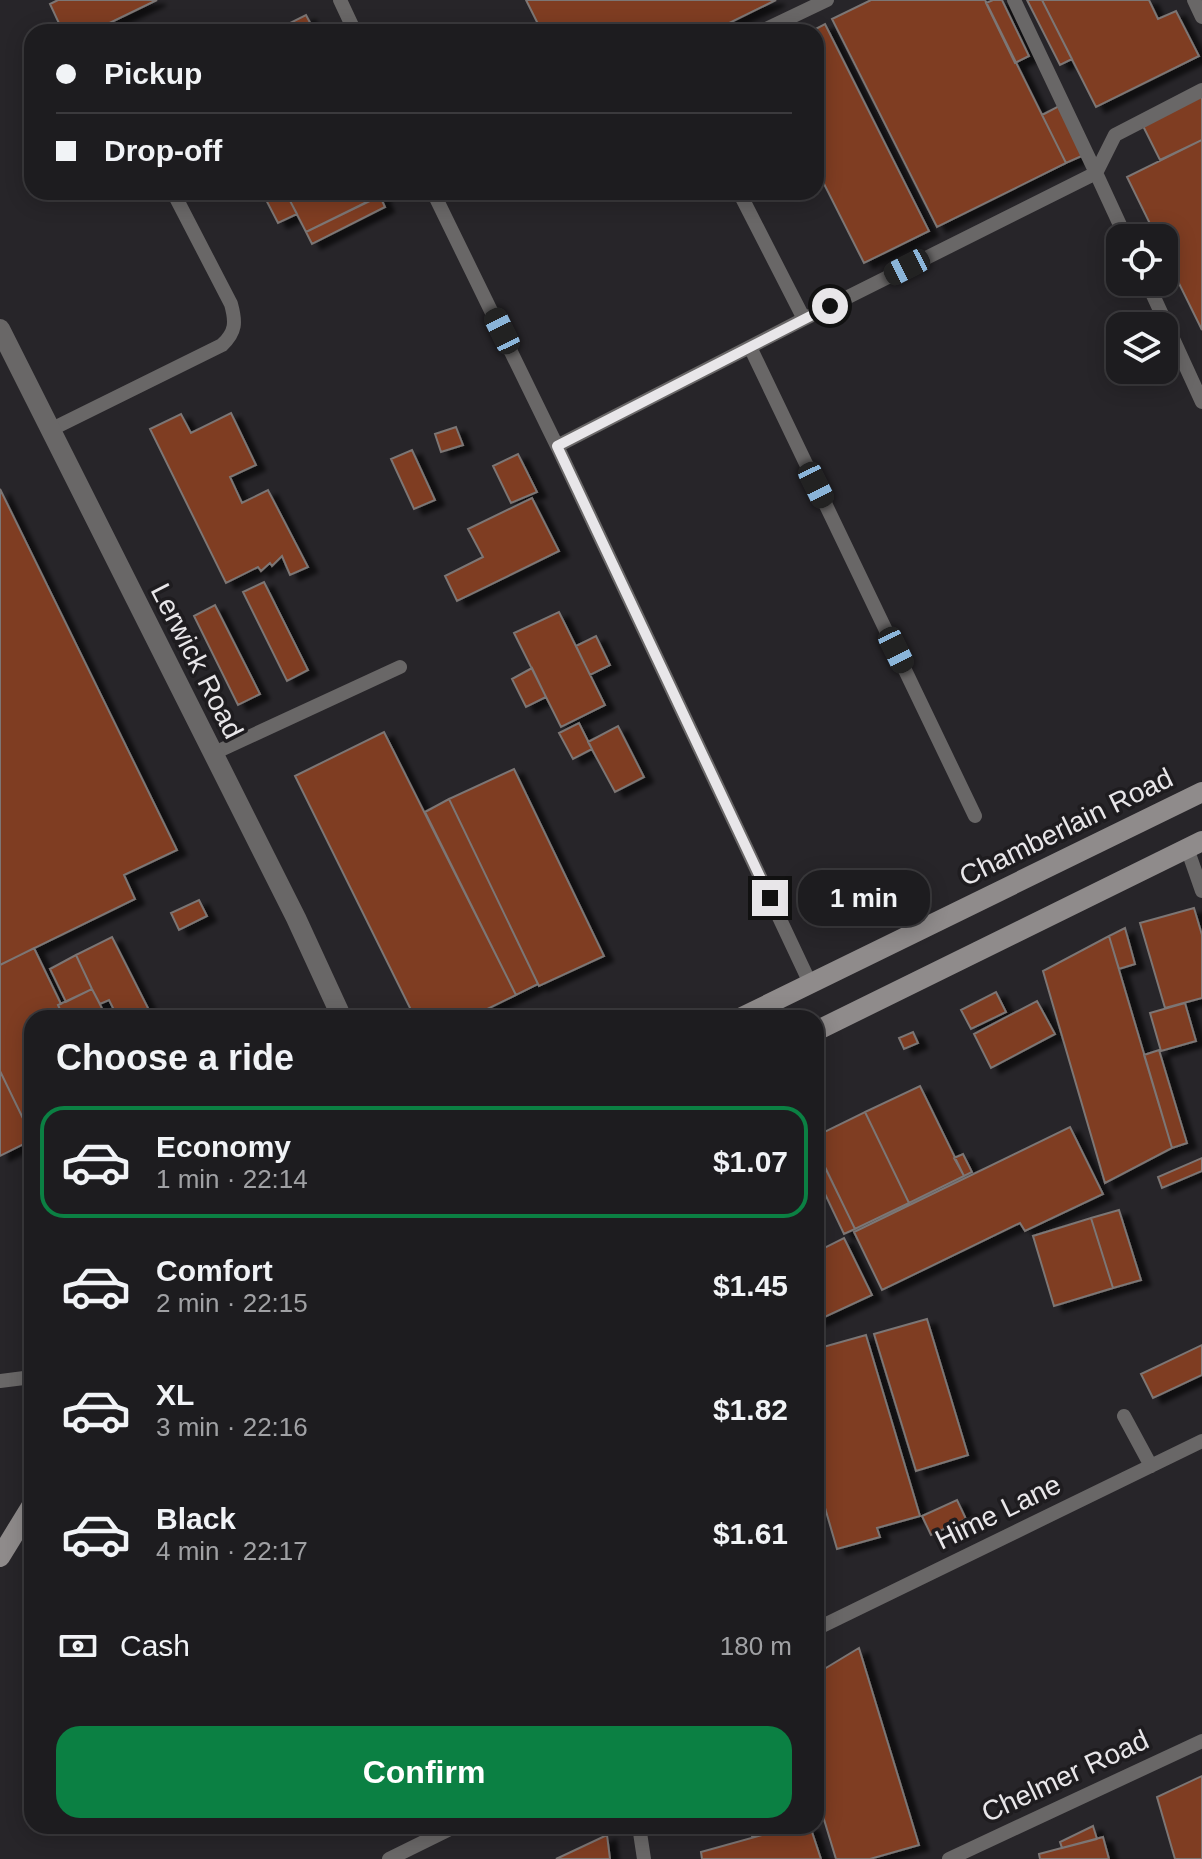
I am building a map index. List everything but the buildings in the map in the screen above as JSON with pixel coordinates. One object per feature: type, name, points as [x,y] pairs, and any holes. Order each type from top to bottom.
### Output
[{"type":"street","name":"Lerwick Road","points":[[0,329],[296,918],[338,1010]]},
{"type":"street","name":"Chamberlain Road","points":[[756,1010],[1202,792]]},
{"type":"street","points":[[824,1027],[1194,844]]},
{"type":"street","points":[[0,1557],[24,1518]]},
{"type":"lane","points":[[340,0],[351,24]]},
{"type":"lane","points":[[777,24],[827,0]]},
{"type":"lane","points":[[1014,0],[1120,224]]},
{"type":"lane","points":[[1194,0],[1202,17]]},
{"type":"lane","points":[[557,446],[1096,173],[1115,135],[1202,90]]},
{"type":"lane","points":[[50,430],[222,345],[233,335],[235,321],[231,304],[177,200]]},
{"type":"lane","points":[[437,200],[557,446],[810,983]]},
{"type":"lane","points":[[743,200],[804,319]]},
{"type":"lane","points":[[1153,296],[1202,402]]},
{"type":"lane","points":[[750,347],[975,816]]},
{"type":"lane","points":[[212,754],[400,667]]},
{"type":"lane","points":[[1194,844],[1202,891]]},
{"type":"lane","points":[[0,1381],[24,1378]]},
{"type":"lane","points":[[1124,1416],[1151,1466]]},
{"type":"lane","name":"Hime Lane","points":[[824,1625],[1202,1441]]},
{"type":"lane","name":"Chelmer Road","points":[[949,1859],[1202,1741]]},
{"type":"lane","points":[[389,1859],[440,1834]]},
{"type":"lane","points":[[640,1834],[644,1859]]},
{"type":"route","points":[[770,898],[557,446],[830,306]]}]
